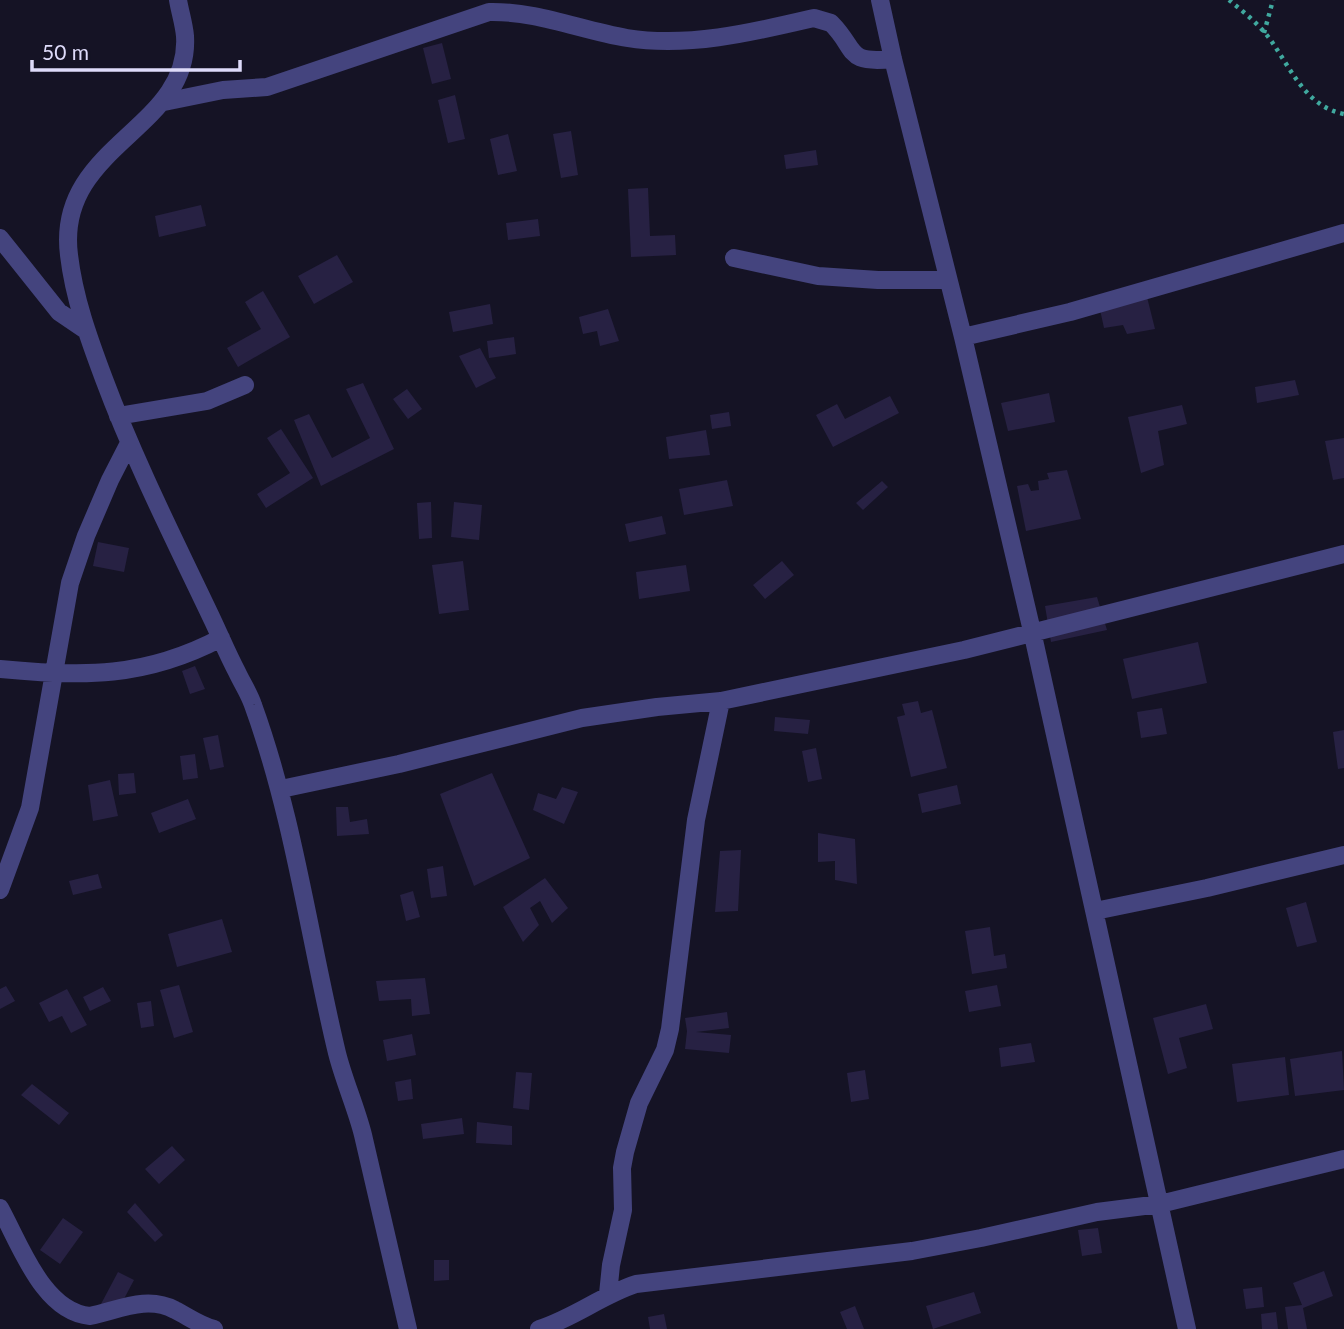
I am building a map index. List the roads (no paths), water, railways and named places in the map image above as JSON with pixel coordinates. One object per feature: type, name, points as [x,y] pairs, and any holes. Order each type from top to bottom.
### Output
[{"type":"street","points":[[177,0],[185,38],[181,66],[164,102],[109,152],[79,190],[66,228],[73,283],[87,331],[129,443],[252,701],[281,789],[337,1055],[355,1104],[408,1329]]},
{"type":"street","points":[[880,0],[963,337],[1031,631],[1187,1329]]},
{"type":"street","points":[[164,102],[223,90],[267,87],[489,12],[521,13],[627,38],[668,41],[710,38],[814,18],[831,23],[857,58],[867,61],[893,59]]},
{"type":"street","points":[[963,337],[1070,312],[1344,233]]},
{"type":"street","points":[[0,238],[7,258],[59,312],[87,331]]},
{"type":"street","points":[[734,258],[818,276],[878,280],[948,280]]},
{"type":"street","points":[[118,416],[207,401],[245,386]]},
{"type":"street","points":[[0,890],[30,808],[65,603],[77,563],[110,480],[129,443]]},
{"type":"street","points":[[281,789],[399,764],[582,718],[721,701],[964,650],[1344,554]]},
{"type":"street","points":[[0,669],[55,674],[124,671],[192,654],[221,638]]},
{"type":"street","points":[[608,1294],[611,1265],[623,1210],[622,1168],[625,1152],[639,1103],[664,1050],[670,1029],[696,820],[721,701]]},
{"type":"street","points":[[1095,911],[1207,888],[1344,855]]},
{"type":"street","points":[[539,1329],[575,1315],[608,1294],[636,1284],[912,1251],[1097,1212],[1160,1204],[1344,1159]]},
{"type":"street","points":[[0,1208],[37,1280],[67,1309],[82,1316],[90,1316],[148,1302],[175,1310],[196,1323],[214,1329]]}]
